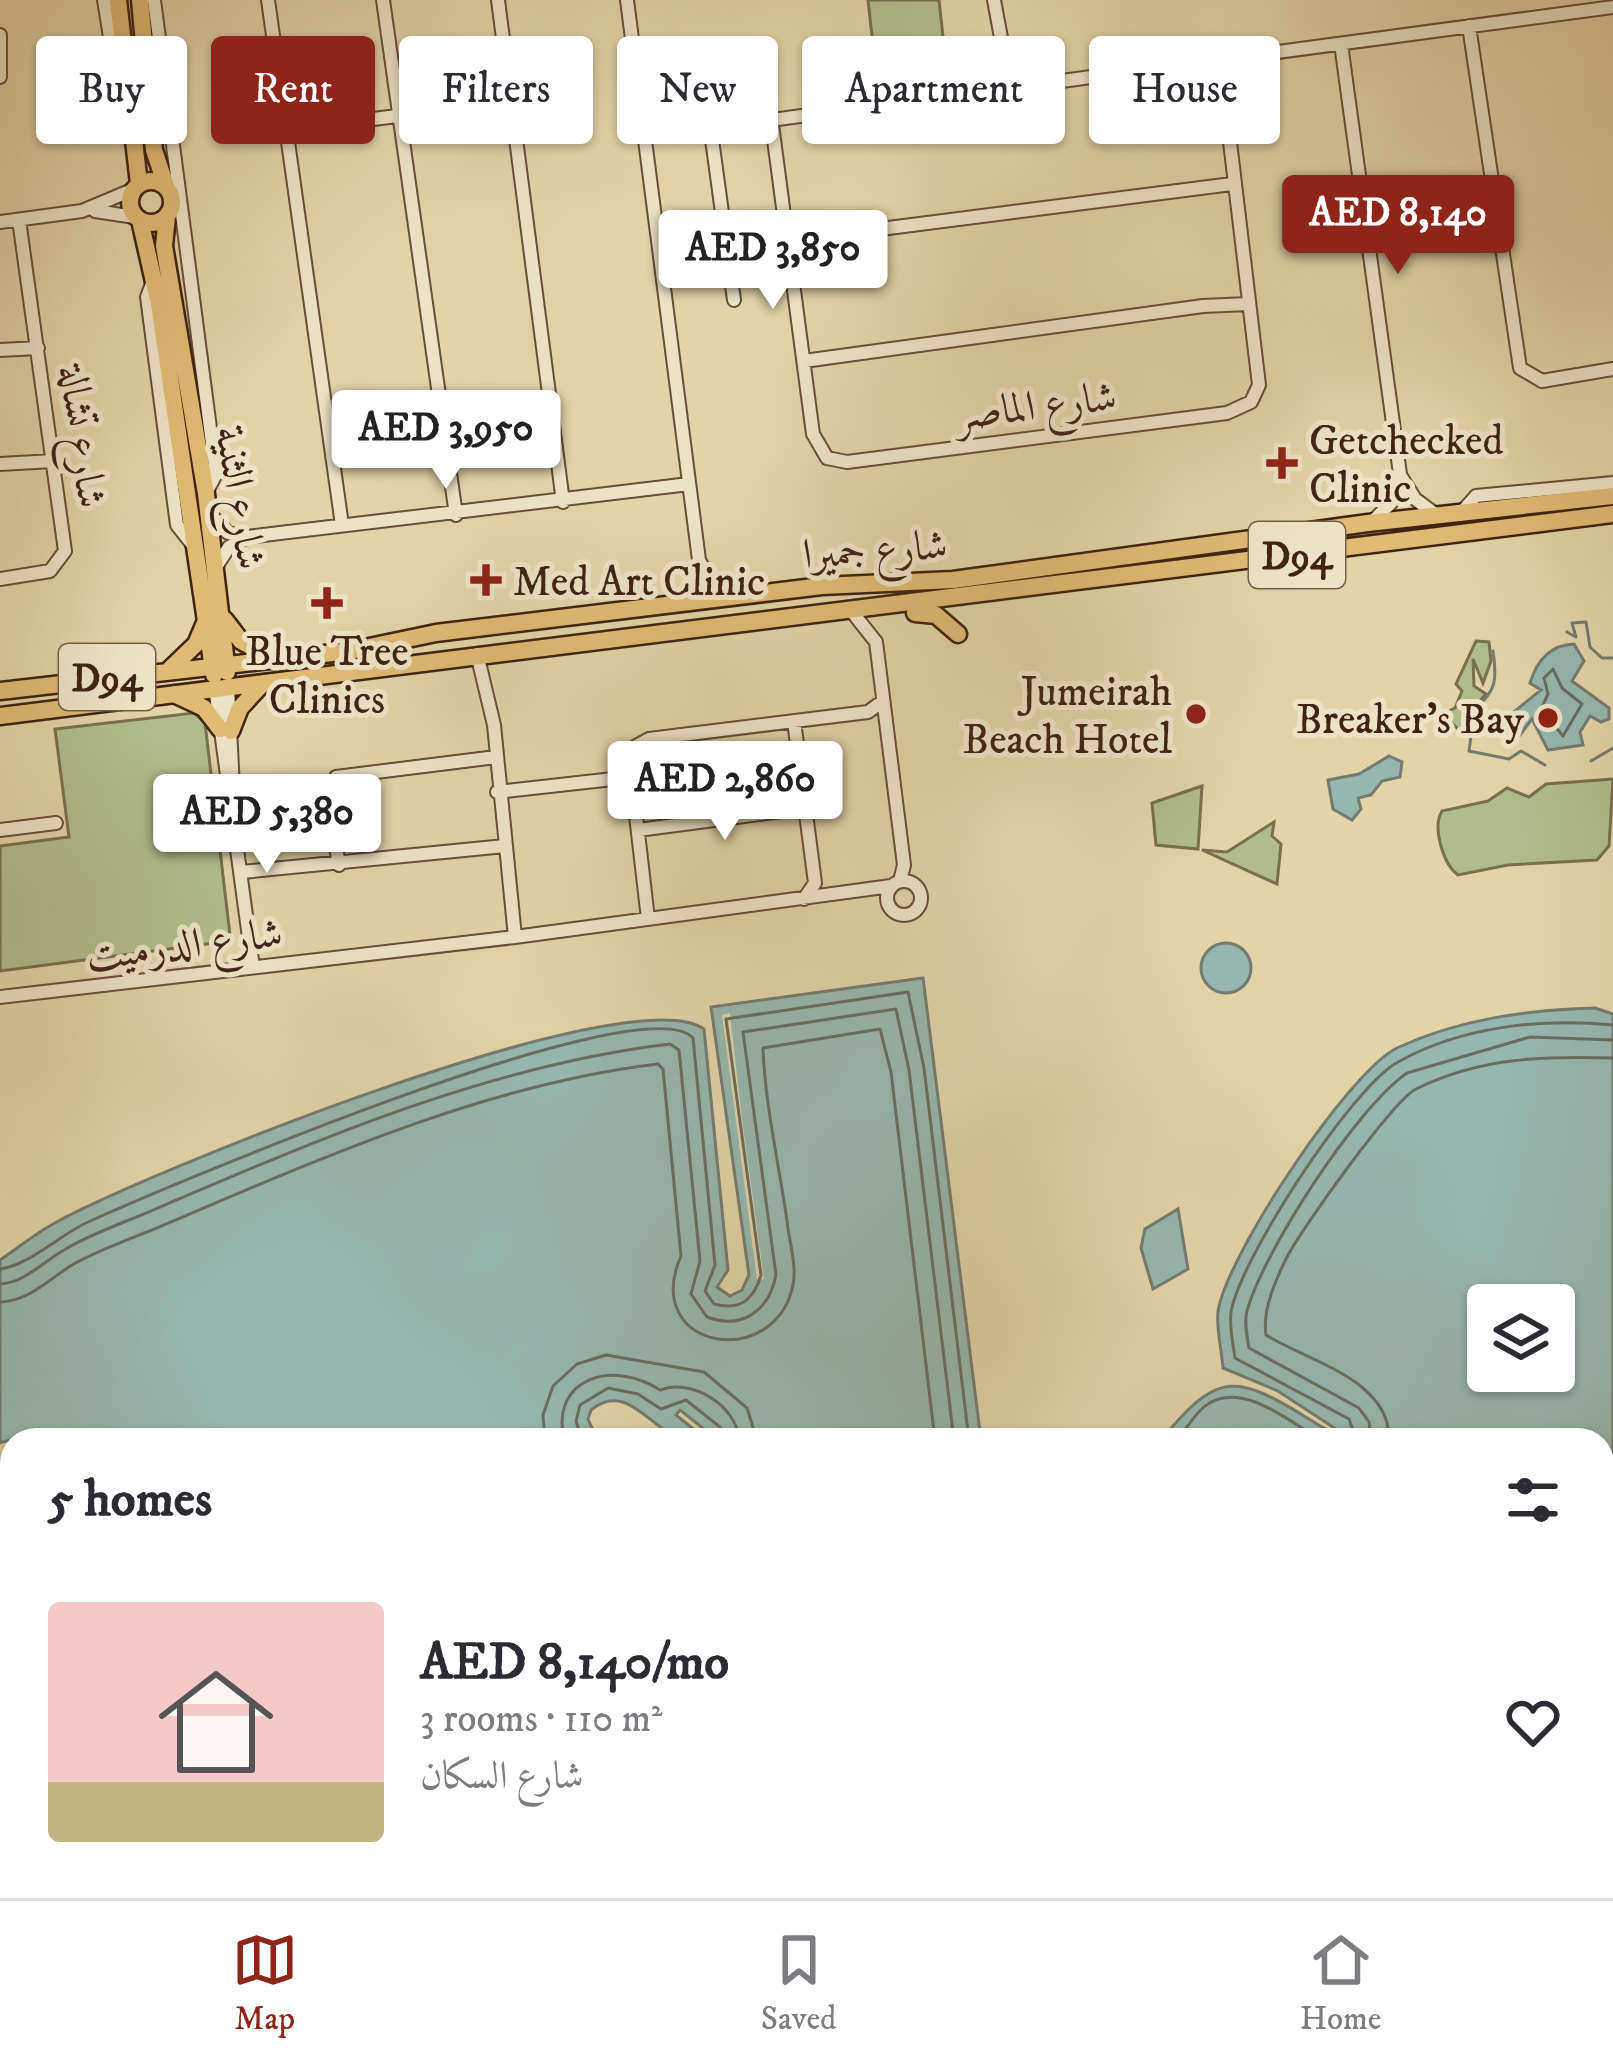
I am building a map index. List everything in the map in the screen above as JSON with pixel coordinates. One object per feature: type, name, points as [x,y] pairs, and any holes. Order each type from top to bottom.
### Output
[{"type":"main road","points":[[118,0],[126,36]]},
{"type":"main road","points":[[140,0],[141,36]]},
{"type":"main road","points":[[140,144],[138,218],[152,223],[167,216],[172,204],[152,144]]},
{"type":"main road","points":[[136,187],[153,181],[166,186]]},
{"type":"main road","name":"شارع الثنية","points":[[167,216],[162,274],[199,552],[216,615]]},
{"type":"main road","name":"شارع الثنية","points":[[138,218],[162,274],[207,502],[216,567],[221,687]]},
{"type":"main road","points":[[162,274],[190,285]]},
{"type":"main road","name":"شارع جميرا","points":[[0,691],[350,651],[429,633],[733,597],[1010,573],[1368,523],[1613,496]]},
{"type":"main road","name":"شارع جميرا","points":[[0,716],[477,654],[873,611],[1613,514]]},
{"type":"main road","points":[[955,600],[960,589],[988,585],[1010,573]]},
{"type":"main road","points":[[1136,576],[1152,587]]},
{"type":"main road","points":[[873,611],[885,602],[925,595],[929,582]]},
{"type":"main road","points":[[873,611],[932,614],[958,634]]},
{"type":"main road","points":[[170,670],[216,615],[244,644],[274,660]]},
{"type":"main road","points":[[168,692],[200,705],[225,730],[263,683]]},
{"type":"street","points":[[104,0],[110,36]]},
{"type":"street","points":[[154,0],[158,36]]},
{"type":"street","points":[[268,0],[273,36]]},
{"type":"street","points":[[383,0],[452,516]]},
{"type":"street","points":[[498,0],[568,501]]},
{"type":"street","points":[[627,0],[632,36]]},
{"type":"street","points":[[994,0],[999,36]]},
{"type":"street","points":[[1280,52],[1613,7]]},
{"type":"street","points":[[1472,25],[1502,274],[1520,368],[1542,381],[1613,369]]},
{"type":"street","points":[[0,34],[0,77]]},
{"type":"street","points":[[1345,44],[1400,474],[1415,499],[1439,517]]},
{"type":"street","points":[[375,115],[397,112]]},
{"type":"street","points":[[175,144],[216,474],[207,502],[224,530],[247,537]]},
{"type":"street","points":[[288,144],[338,526]]},
{"type":"street","points":[[647,144],[699,560],[694,584],[680,604]]},
{"type":"street","points":[[713,144],[734,300]]},
{"type":"street","name":"شارع الماصر","points":[[777,144],[816,444],[826,458],[847,462],[1237,410],[1254,399],[1258,386],[1228,144]]},
{"type":"street","points":[[786,238],[1232,181]]},
{"type":"street","points":[[0,222],[82,211],[136,187]]},
{"type":"street","points":[[82,211],[138,218]]},
{"type":"street","name":"شارع تشالة","points":[[0,579],[45,573],[64,556],[24,220]]},
{"type":"street","points":[[803,356],[1247,300]]},
{"type":"street","points":[[0,349],[38,344]]},
{"type":"street","points":[[6,464],[52,457]]},
{"type":"street","points":[[1368,523],[1391,503],[1400,474]]},
{"type":"street","points":[[1459,515],[1476,496],[1613,483]]},
{"type":"street","points":[[216,567],[229,547],[247,537],[690,489]]},
{"type":"street","points":[[699,560],[710,581],[733,597]]},
{"type":"street","points":[[854,613],[874,637],[904,865],[888,902],[899,914],[919,907],[918,888],[896,884]]},
{"type":"street","points":[[477,654],[496,758],[515,937]]},
{"type":"street","name":"شارع الثنية","points":[[221,687],[253,967]]},
{"type":"street","points":[[649,919],[631,777],[631,755],[644,740],[868,712],[883,701]]},
{"type":"street","points":[[868,712],[886,721]]},
{"type":"street","points":[[794,721],[815,883],[804,900]]},
{"type":"street","points":[[340,865],[327,792],[333,779],[496,758]]},
{"type":"street","points":[[497,792],[631,777]]},
{"type":"street","points":[[638,830],[805,808]]},
{"type":"street","points":[[0,830],[56,823]]},
{"type":"street","points":[[242,872],[505,846]]},
{"type":"street","points":[[815,883],[830,895]]},
{"type":"street","name":"شارع الدرميت","points":[[804,900],[896,884]]},
{"type":"street","name":"شارع الدرميت","points":[[0,997],[804,900],[869,895],[888,902]]},
{"type":"green space","points":[[868,0],[939,0],[943,36],[872,36]]},
{"type":"green space","points":[[1476,641],[1489,642],[1491,661],[1483,683],[1473,659],[1474,686],[1486,694],[1471,711],[1469,731],[1459,730],[1443,714],[1455,708],[1462,691],[1456,684]]},
{"type":"green space","points":[[194,713],[205,723],[230,935],[222,942],[0,971],[0,846],[69,837],[55,729]]},
{"type":"green space","points":[[1613,779],[1609,846],[1597,860],[1508,865],[1458,875],[1444,854],[1438,826],[1442,811],[1488,801],[1507,788],[1529,797],[1546,784]]},
{"type":"green space","points":[[1202,786],[1198,849],[1156,845],[1152,803]]},
{"type":"green space","points":[[1274,822],[1272,836],[1281,844],[1277,884],[1202,850],[1227,852]]},
{"type":"water","name":"Breaker's Bay","points":[[1574,644],[1584,661],[1572,681],[1609,708],[1609,719],[1601,722],[1590,716],[1580,732],[1583,745],[1548,750],[1532,719],[1520,735],[1507,734],[1505,719],[1541,690],[1530,683],[1536,667],[1551,651]]},
{"type":"water","points":[[1389,756],[1402,762],[1400,777],[1382,781],[1371,795],[1358,798],[1361,809],[1352,820],[1333,809],[1328,780],[1359,774]]},
{"type":"water","points":[[1226,943],[1244,950],[1251,968],[1244,986],[1226,993],[1208,986],[1201,968],[1208,950]]},
{"type":"water","points":[[923,978],[979,1428],[703,1428],[680,1410],[676,1415],[692,1428],[661,1428],[636,1408],[614,1401],[591,1410],[592,1428],[0,1428],[0,1260],[46,1228],[279,1126],[489,1054],[583,1030],[658,1020],[704,1029],[728,1270],[717,1287],[730,1296],[742,1290],[749,1275],[711,1007]]},
{"type":"water","points":[[1595,1008],[1613,1014],[1613,1428],[1334,1428],[1278,1391],[1223,1368],[1218,1312],[1226,1286],[1265,1211],[1321,1128],[1349,1092],[1397,1048],[1469,1023]]},
{"type":"water","points":[[1178,1209],[1188,1269],[1153,1289],[1141,1248],[1145,1229]]},
{"type":"water","points":[[1225,1387],[1258,1391],[1325,1428],[1171,1428],[1210,1393]]},
{"type":"pier","points":[[730,1013],[764,1279],[757,1280],[722,1015]]},
{"type":"waterway","points":[[1567,632],[1576,637],[1572,623],[1586,622],[1590,647],[1602,658],[1613,658]]},
{"type":"waterway","points":[[1493,651],[1494,683],[1475,709],[1469,751],[1509,759],[1521,751],[1545,765]]},
{"type":"waterway","points":[[1591,761],[1613,748]]},
{"type":"place","name":"Getchecked Clinic","points":[[1282,463]]},
{"type":"place","name":"Med Art Clinic","points":[[486,580]]},
{"type":"place","name":"Blue Tree Clinics","points":[[327,603]]},
{"type":"place","name":"Jumeirah Beach Hotel","points":[[1196,714]]},
{"type":"place","name":"Breaker's Bay","points":[[1548,718]]}]
